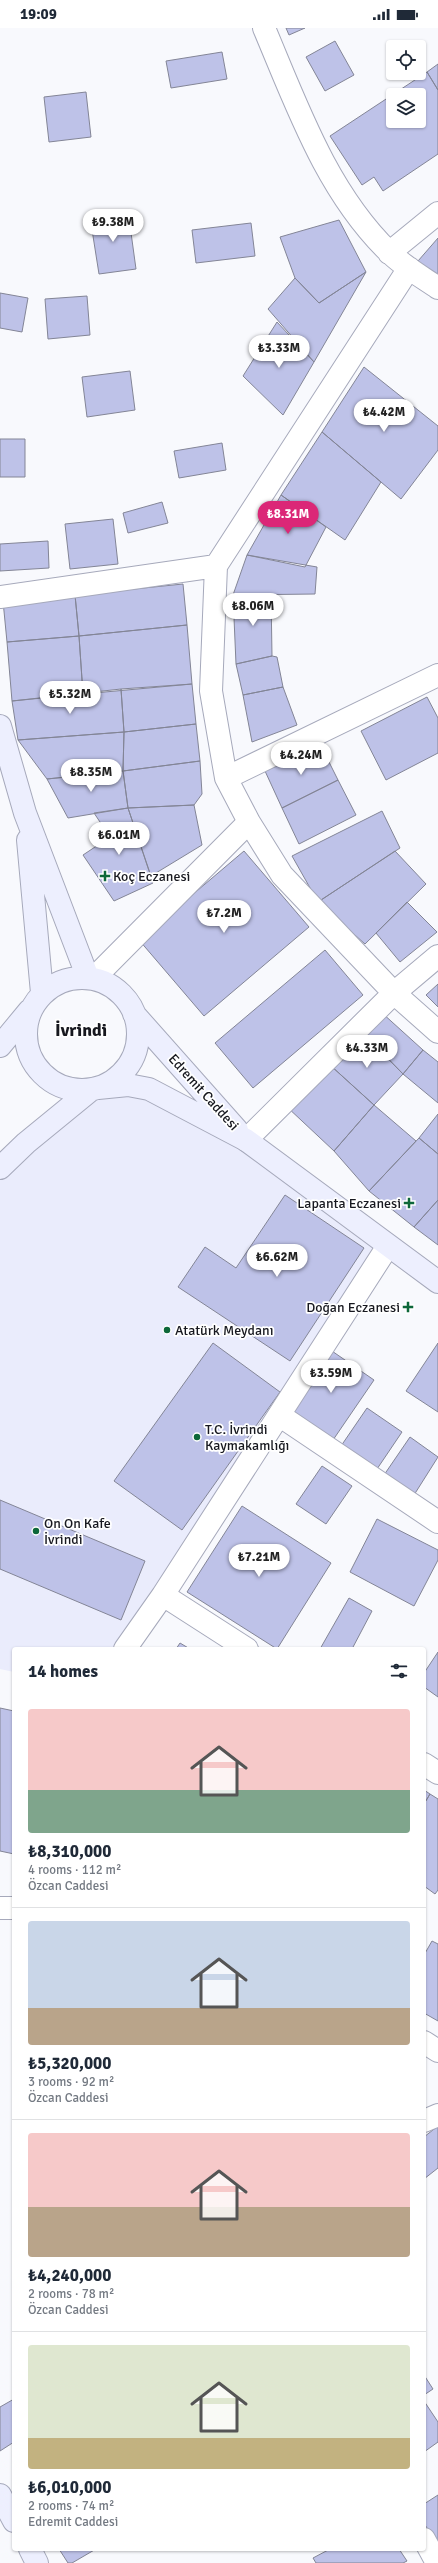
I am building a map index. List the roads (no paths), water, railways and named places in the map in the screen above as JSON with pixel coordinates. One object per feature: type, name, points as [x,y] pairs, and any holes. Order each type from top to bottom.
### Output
[{"type":"main road","points":[[0,726],[25,813],[91,978],[66,980],[56,984],[37,1001],[0,1046]]},
{"type":"main road","points":[[25,813],[37,1001]]},
{"type":"main road","name":"Edremit Caddesi","points":[[91,978],[111,986],[125,998],[134,1014],[246,1140]]},
{"type":"main road","name":"Edremit Caddesi","points":[[37,1001],[25,1027],[26,1045],[33,1063],[45,1077],[61,1086],[79,1090],[128,1085],[148,1089],[246,1140]]},
{"type":"main road","name":"Edremit Caddesi","points":[[0,1168],[26,1143],[95,1088],[114,1080],[128,1067],[135,1050],[138,1032],[134,1014]]},
{"type":"main road","points":[[246,1140],[438,1282]]},
{"type":"main road","points":[[0,2495],[12,2517]]},
{"type":"main road","points":[[31,2551],[37,2563]]},
{"type":"street","points":[[264,28],[308,131],[350,208],[389,253],[438,288]]},
{"type":"street","points":[[389,253],[438,213]]},
{"type":"street","points":[[409,268],[216,566],[211,691],[226,778],[249,822],[282,875],[394,993],[438,1032]]},
{"type":"street","points":[[0,596],[216,566]]},
{"type":"street","points":[[226,778],[438,675]]},
{"type":"street","points":[[91,978],[249,822]]},
{"type":"street","points":[[246,1140],[394,993],[438,956]]},
{"type":"street","points":[[126,1647],[163,1595],[388,1246]]},
{"type":"street","points":[[279,1415],[438,1522]]},
{"type":"street","points":[[163,1595],[244,1647]]},
{"type":"street","points":[[426,1765],[438,1773]]},
{"type":"street","points":[[0,1908],[12,1908]]},
{"type":"street","points":[[426,2043],[438,2051]]},
{"type":"street","points":[[426,2120],[438,2115]]},
{"type":"street","points":[[426,2542],[438,2563]]},
{"type":"place","name":"Koç Eczanesi","points":[[105,876]]},
{"type":"place","name":"Lapanta Eczanesi","points":[[409,1203]]},
{"type":"place","name":"Doğan Eczanesi","points":[[408,1307]]},
{"type":"place","name":"Atatürk Meydanı","points":[[167,1330]]},
{"type":"place","name":"T.C. İvrindi Kaymakamlığı","points":[[197,1437]]},
{"type":"place","name":"On On Kafe İvrindi","points":[[36,1531]]},
{"type":"district","name":"İvrindi","points":[[81,1030]]}]
